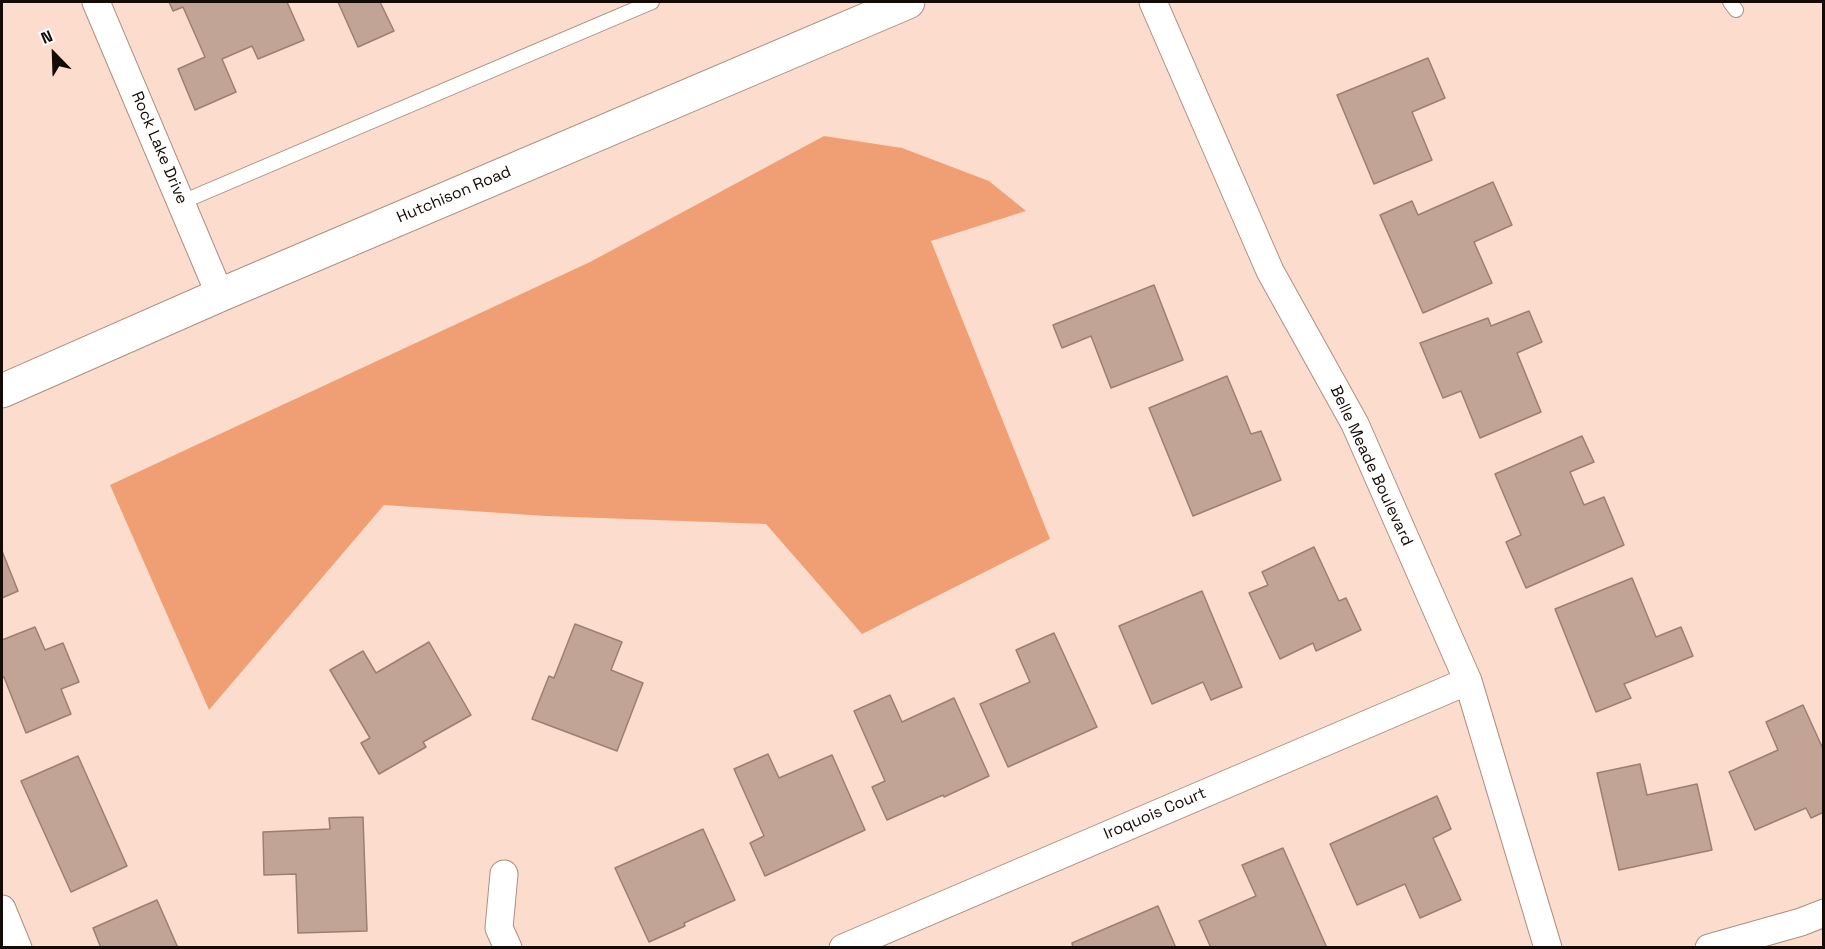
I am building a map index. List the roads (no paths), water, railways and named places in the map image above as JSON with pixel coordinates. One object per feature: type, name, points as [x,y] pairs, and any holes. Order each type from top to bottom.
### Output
[{"type":"street","name":"Rock Lake Drive","points":[[96,2],[220,295]]},
{"type":"street","name":"Hutchison Road","points":[[2,391],[220,295],[908,2]]},
{"type":"street","name":"Belle Meade Boulevard","points":[[1153,2],[1269,271],[1355,424],[1468,681],[1548,948]]},
{"type":"street","name":"Iroquois Court","points":[[843,948],[1468,681]]},
{"type":"street","points":[[504,874],[499,928],[508,948]]},
{"type":"street","points":[[2,909],[18,948]]},
{"type":"street","points":[[1709,948],[1801,922],[1824,913]]},
{"type":"lane","points":[[182,202],[652,2]]}]
